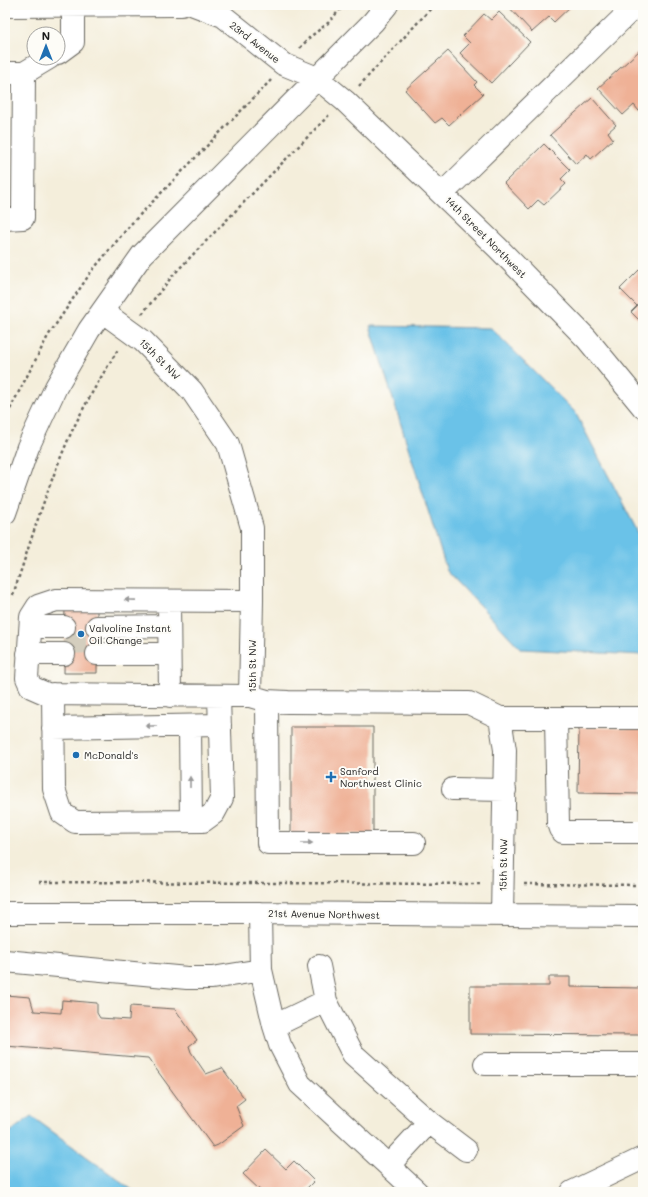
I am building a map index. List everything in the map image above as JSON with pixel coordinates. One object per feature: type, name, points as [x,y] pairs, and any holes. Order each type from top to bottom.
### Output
[{"type":"street","points":[[5,6],[181,5]]},
{"type":"street","name":"23rd Avenue","points":[[194,5],[223,16],[283,64],[317,78]]},
{"type":"street","points":[[5,513],[28,447],[56,387],[89,330],[142,255],[373,22],[387,5]]},
{"type":"street","points":[[442,194],[631,10],[638,5]]},
{"type":"street","points":[[66,47],[73,42],[73,6]]},
{"type":"street","points":[[5,219],[23,218],[15,73],[31,66]]},
{"type":"street","name":"14th Street Northwest","points":[[317,78],[345,101],[498,248],[587,339],[640,396]]},
{"type":"street","name":"15th St NW","points":[[103,312],[143,341],[192,391],[228,444],[252,528],[252,601],[259,699],[469,703],[500,718],[505,750],[502,915]]},
{"type":"street","points":[[252,601],[56,600],[38,606],[31,617],[27,678],[31,687],[42,693],[53,694],[219,696],[259,699],[268,843],[414,843]]},
{"type":"street","points":[[169,601],[170,696]]},
{"type":"street","points":[[97,641],[169,640]]},
{"type":"street","points":[[29,641],[64,641]]},
{"type":"street","points":[[53,694],[54,789],[62,814],[75,822],[190,814],[203,821],[214,813],[222,798],[219,696]]},
{"type":"street","points":[[500,718],[643,718]]},
{"type":"street","points":[[556,718],[558,823],[560,829],[563,832],[643,832]]},
{"type":"street","points":[[53,728],[190,734],[220,724]]},
{"type":"street","points":[[190,734],[207,763],[208,785],[204,797],[190,814]]},
{"type":"street","points":[[453,789],[505,790]]},
{"type":"street","name":"21st Avenue Northwest","points":[[5,913],[643,916]]},
{"type":"street","points":[[260,913],[261,970],[274,1026],[280,1045],[300,1084],[417,1192]]},
{"type":"street","points":[[5,961],[187,978],[212,978],[261,970]]},
{"type":"street","points":[[319,966],[326,1001],[353,1054],[429,1122],[466,1150]]},
{"type":"street","points":[[274,1026],[326,1001]]},
{"type":"street","points":[[486,1064],[643,1064]]},
{"type":"street","points":[[389,1165],[429,1122]]},
{"type":"street","points":[[572,1192],[643,1158]]},
{"type":"path","points":[[13,595],[38,515],[72,431],[99,380],[130,331],[174,274],[323,121],[345,101],[434,5]]},
{"type":"path","points":[[39,882],[643,884]]},
{"type":"water","points":[[370,326],[491,328],[575,412],[643,542],[643,655],[521,649],[447,571]]},
{"type":"water","points":[[31,1116],[135,1192],[5,1192],[5,1136]]},
{"type":"building","points":[[507,5],[572,5],[554,22],[549,17],[532,32]]},
{"type":"building","points":[[499,12],[530,42],[491,83],[460,53],[470,43],[463,36],[484,14],[491,20]]},
{"type":"building","points":[[448,51],[477,82],[474,85],[483,94],[449,125],[442,118],[435,123],[405,90]]},
{"type":"building","points":[[639,51],[643,55],[643,107],[639,111],[634,105],[623,115],[598,88]]},
{"type":"building","points":[[592,98],[616,125],[608,132],[613,139],[591,159],[587,154],[576,164],[550,135]]},
{"type":"building","points":[[544,144],[570,170],[561,179],[566,184],[544,205],[538,200],[529,209],[504,183]]},
{"type":"building","points":[[643,266],[643,324],[631,312],[637,306],[620,289]]},
{"type":"building","name":"Valvoline Instant Oil Change","points":[[65,607],[97,607],[97,673],[64,673]]},
{"type":"building","points":[[291,727],[373,727],[373,834],[291,834]]},
{"type":"building","points":[[579,727],[643,729],[643,794],[578,793]]},
{"type":"building","points":[[549,977],[570,977],[570,987],[643,988],[643,1035],[470,1034],[470,986],[549,986]]},
{"type":"building","points":[[5,995],[30,997],[34,1011],[61,1013],[62,1000],[97,1003],[97,1013],[100,1018],[129,1020],[130,1006],[175,1009],[197,1040],[189,1046],[191,1052],[206,1074],[222,1068],[245,1099],[236,1106],[244,1126],[213,1147],[148,1058],[6,1046]]},
{"type":"building","points":[[266,1150],[286,1169],[294,1161],[314,1181],[303,1192],[262,1192],[243,1174]]},
{"type":"tunnel","points":[[64,643],[97,642]]},
{"type":"place","name":"Valvoline Instant Oil Change","points":[[81,634]]},
{"type":"place","name":"McDonald's","points":[[76,755]]},
{"type":"place","name":"Sanford Northwest Clinic","points":[[331,777]]}]
